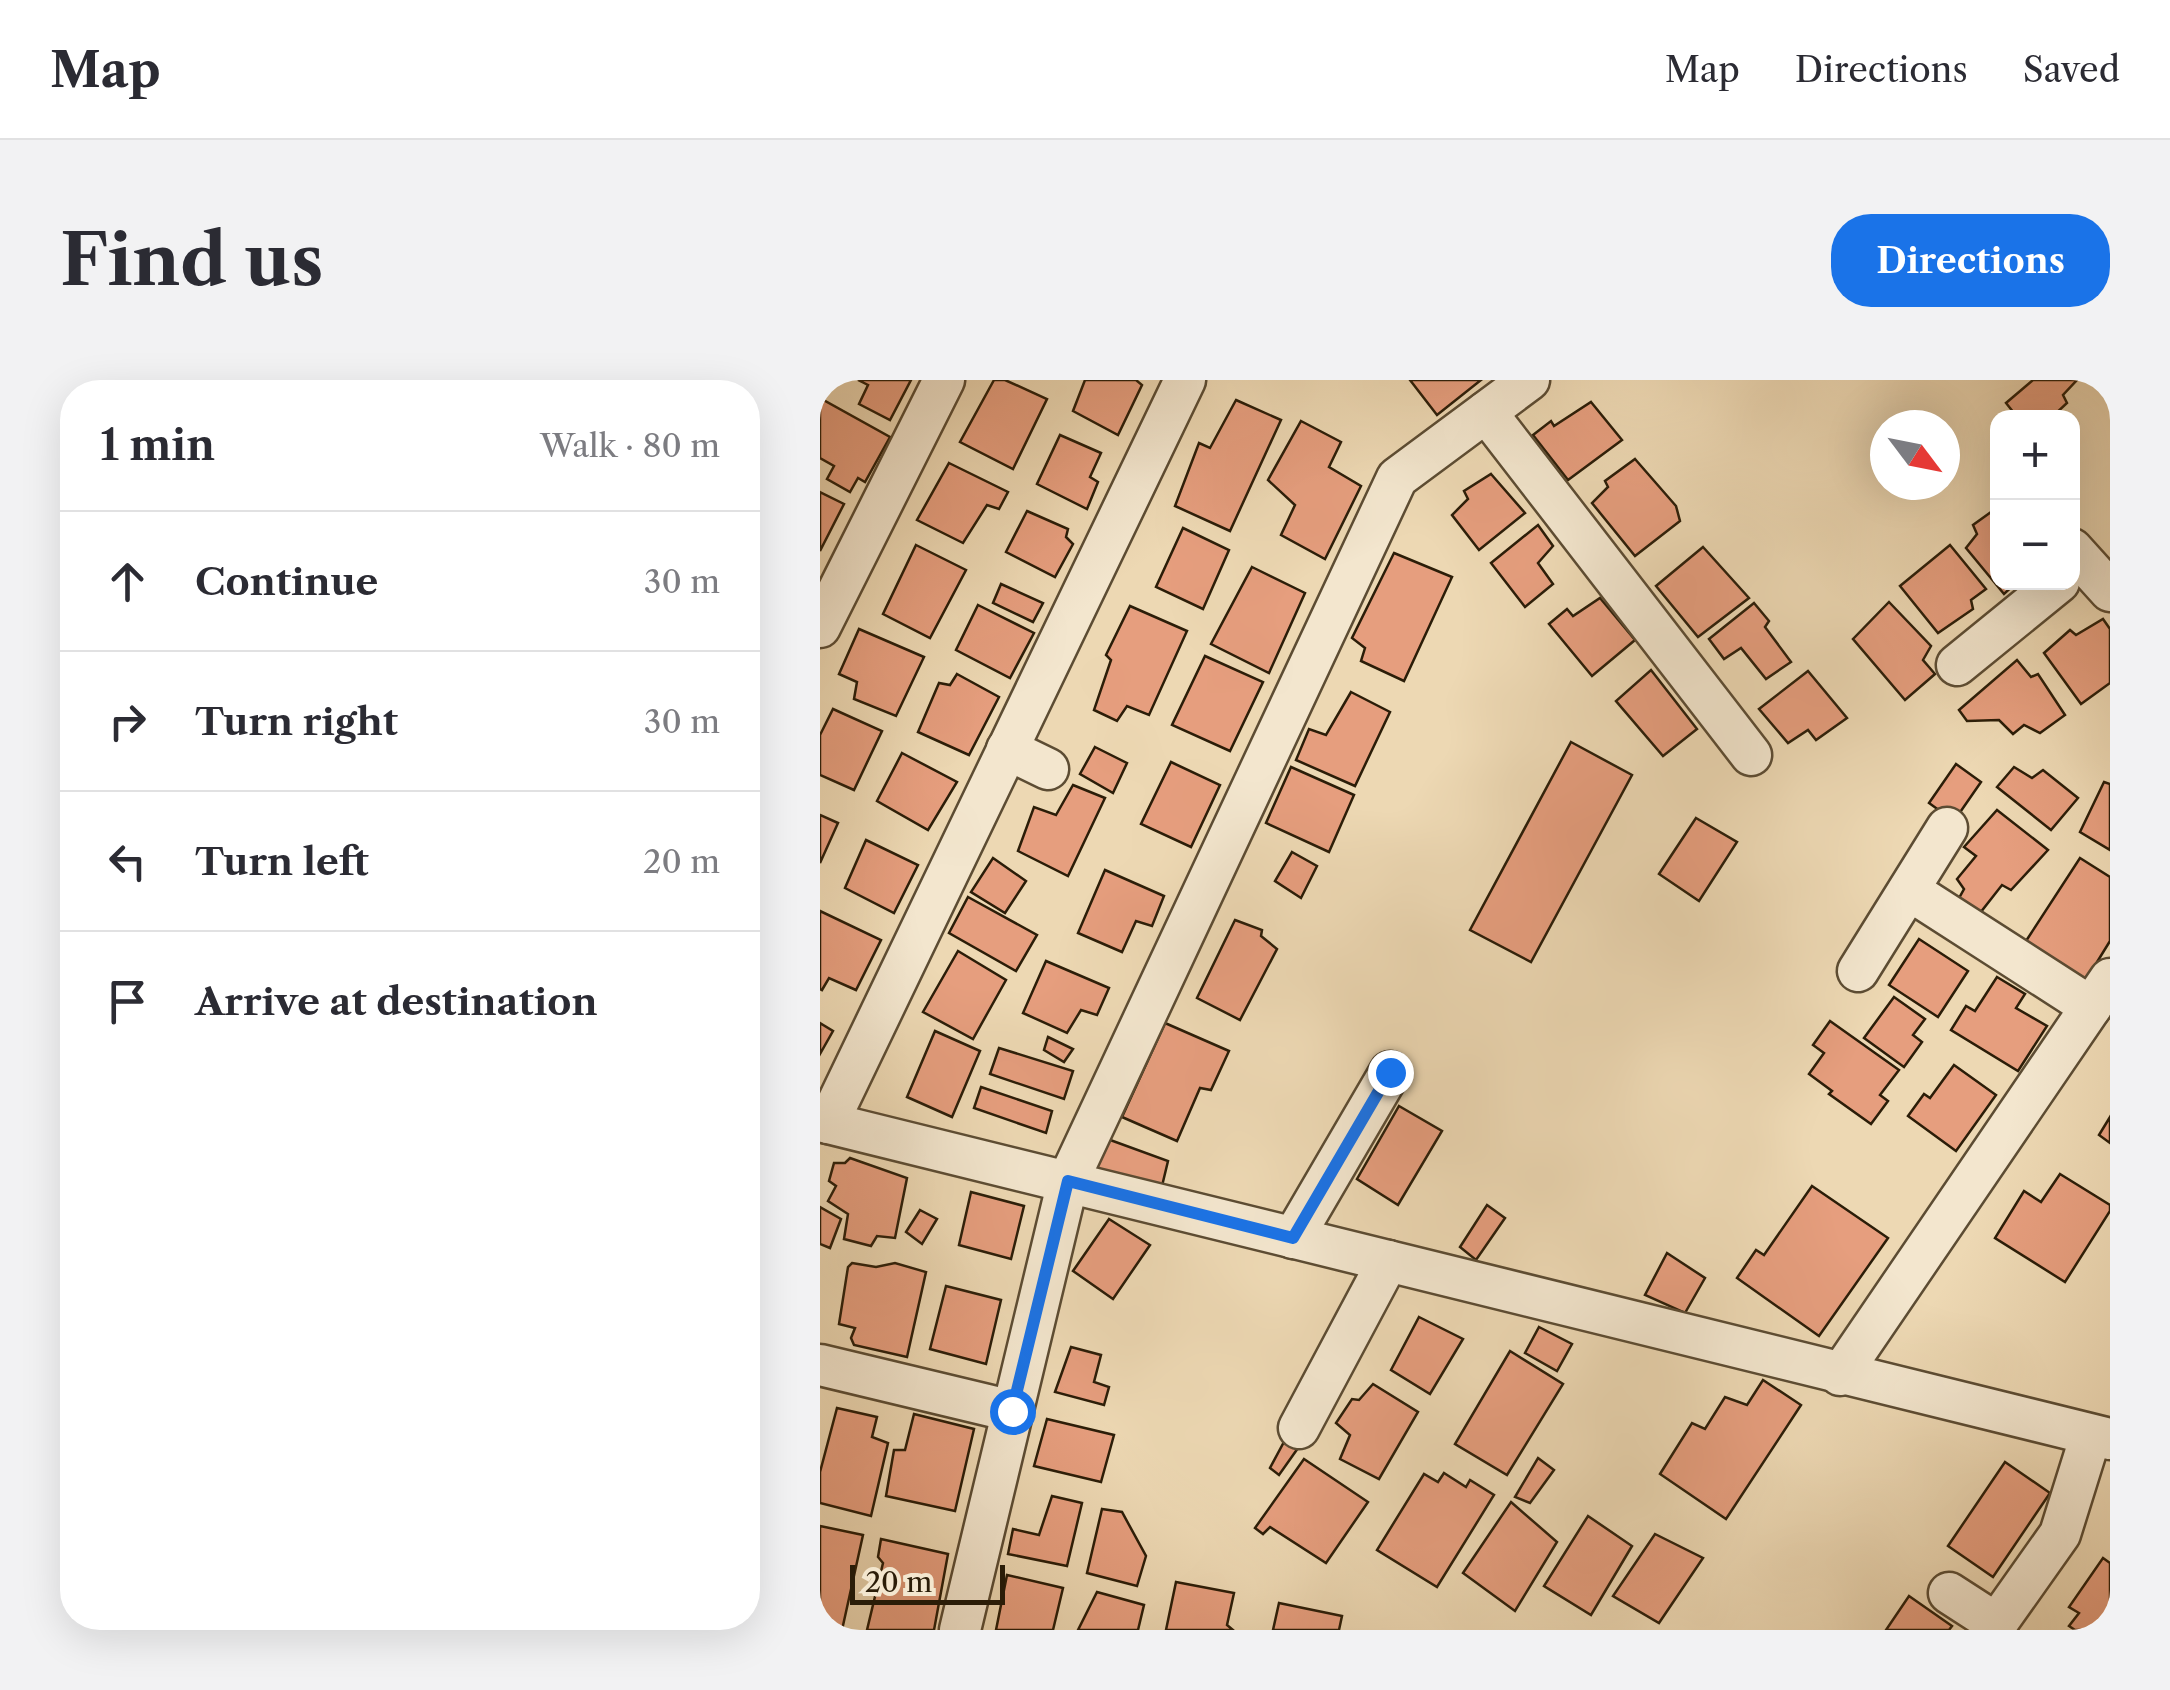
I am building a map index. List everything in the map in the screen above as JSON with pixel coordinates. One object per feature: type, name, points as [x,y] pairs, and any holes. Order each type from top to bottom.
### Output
[{"type":"street","points":[[820,627],[944,380]]},
{"type":"street","points":[[1185,380],[824,1122],[2101,1437],[2060,1534],[1994,1627],[1949,1593]]},
{"type":"street","points":[[960,1630],[1068,1181],[1397,478],[1529,380]]},
{"type":"street","points":[[1486,412],[1751,755]]},
{"type":"street","points":[[1957,665],[2055,590]]},
{"type":"street","points":[[1007,749],[1048,769]]},
{"type":"street","points":[[1858,971],[1947,828]]},
{"type":"street","points":[[1840,1375],[2101,993],[1908,890]]},
{"type":"street","points":[[1293,1238],[1390,1072]]},
{"type":"street","points":[[1299,1428],[1388,1261]]},
{"type":"street","points":[[820,1365],[1012,1411]]},
{"type":"building","points":[[858,380],[911,380],[890,420],[859,404],[868,385]]},
{"type":"building","points":[[994,380],[1005,380],[1047,399],[1013,469],[960,442]]},
{"type":"building","points":[[1085,380],[1136,380],[1142,385],[1118,435],[1073,411]]},
{"type":"building","points":[[1410,380],[1481,380],[1437,415]]},
{"type":"building","points":[[2033,380],[2077,380],[2063,395],[2067,403],[2060,410],[2012,410],[2006,403]]},
{"type":"building","points":[[820,398],[890,437],[865,482],[858,478],[850,492],[827,479],[834,466],[820,458]]},
{"type":"building","points":[[1236,400],[1281,420],[1230,531],[1175,506],[1199,443],[1210,448]]},
{"type":"building","points":[[1591,402],[1622,440],[1568,480],[1533,435],[1551,421],[1554,426]]},
{"type":"building","points":[[1301,421],[1341,442],[1329,467],[1361,486],[1325,559],[1281,535],[1295,505],[1268,480]]},
{"type":"building","points":[[1060,435],[1101,453],[1090,477],[1098,482],[1087,509],[1037,484]]},
{"type":"building","points":[[1635,459],[1676,506],[1680,521],[1635,556],[1592,503],[1608,487],[1605,481]]},
{"type":"building","points":[[949,463],[1008,492],[999,509],[987,505],[963,543],[917,520]]},
{"type":"building","points":[[1491,474],[1525,513],[1479,550],[1452,515],[1468,499],[1464,491]]},
{"type":"building","points":[[820,492],[844,504],[820,551]]},
{"type":"building","points":[[1027,511],[1068,529],[1066,537],[1073,544],[1055,577],[1006,552]]},
{"type":"building","points":[[1990,513],[1990,577],[1966,548],[1977,534],[1973,525]]},
{"type":"building","points":[[1538,525],[1553,546],[1538,563],[1553,584],[1525,607],[1491,563]]},
{"type":"building","points":[[1183,528],[1229,550],[1203,609],[1156,587]]},
{"type":"building","points":[[916,545],[966,570],[930,638],[883,614]]},
{"type":"building","points":[[1950,545],[1986,589],[1971,600],[1973,609],[1938,633],[1900,586]]},
{"type":"building","points":[[1703,547],[1749,598],[1698,637],[1656,586]]},
{"type":"building","points":[[1394,553],[1452,577],[1404,681],[1361,661],[1365,648],[1352,638]]},
{"type":"building","points":[[1252,567],[1305,593],[1269,673],[1211,644]]},
{"type":"building","points":[[1001,584],[1043,603],[1033,622],[993,603]]},
{"type":"building","points":[[1600,598],[1635,640],[1592,676],[1549,624],[1567,609],[1573,616]]},
{"type":"building","points":[[1889,602],[1931,646],[1923,660],[1935,674],[1905,700],[1853,639]]},
{"type":"building","points":[[1754,603],[1769,621],[1765,627],[1791,662],[1766,679],[1741,648],[1724,659],[1709,639]]},
{"type":"building","points":[[978,605],[1034,633],[1010,678],[956,650]]},
{"type":"building","points":[[1130,606],[1187,631],[1149,715],[1127,706],[1117,721],[1094,710],[1111,660],[1106,655]]},
{"type":"building","points":[[2103,619],[2110,629],[2110,683],[2081,704],[2044,653],[2070,630],[2076,635]]},
{"type":"building","points":[[859,629],[924,657],[896,716],[854,699],[857,682],[839,674]]},
{"type":"building","points":[[1205,656],[1263,682],[1230,751],[1172,725]]},
{"type":"building","points":[[2017,660],[2031,677],[2038,674],[2065,715],[2040,733],[2024,725],[2013,734],[1999,720],[1967,721],[1959,710]]},
{"type":"building","points":[[1651,670],[1697,729],[1663,756],[1616,701]]},
{"type":"building","points":[[1808,671],[1847,718],[1816,740],[1808,730],[1788,743],[1759,709]]},
{"type":"building","points":[[957,674],[999,697],[969,755],[918,732],[939,683],[950,685]]},
{"type":"building","points":[[1351,692],[1390,712],[1355,786],[1296,760],[1309,729],[1326,735]]},
{"type":"building","points":[[833,709],[882,731],[854,790],[820,775],[820,735]]},
{"type":"building","points":[[1571,742],[1632,775],[1531,962],[1470,930]]},
{"type":"building","points":[[1095,747],[1127,763],[1113,793],[1080,774]]},
{"type":"building","points":[[902,753],[957,782],[928,830],[877,801]]},
{"type":"building","points":[[1171,762],[1220,785],[1191,847],[1141,824]]},
{"type":"building","points":[[1956,764],[1981,782],[1954,821],[1929,803]]},
{"type":"building","points":[[1291,767],[1354,795],[1329,852],[1266,823]]},
{"type":"building","points":[[2014,767],[2032,778],[2043,770],[2078,798],[2051,830],[1997,787]]},
{"type":"building","points":[[2104,782],[2110,784],[2110,850],[2080,832]]},
{"type":"building","points":[[1073,785],[1105,798],[1068,876],[1018,851],[1034,807],[1056,815]]},
{"type":"building","points":[[1997,810],[2048,850],[2011,890],[2002,885],[1980,913],[1958,900],[1964,889],[1957,879],[1976,856],[1964,847]]},
{"type":"building","points":[[820,815],[838,823],[820,863]]},
{"type":"building","points":[[1696,818],[1737,842],[1699,901],[1659,874]]},
{"type":"building","points":[[866,840],[918,865],[894,913],[845,888]]},
{"type":"building","points":[[1292,852],[1317,866],[1301,898],[1275,881]]},
{"type":"building","points":[[993,858],[1026,881],[1005,913],[971,892]]},
{"type":"building","points":[[2080,858],[2110,877],[2110,941],[2086,980],[2026,941]]},
{"type":"building","points":[[1105,870],[1164,896],[1152,926],[1136,921],[1122,952],[1078,933]]},
{"type":"building","points":[[968,897],[1037,935],[1016,971],[949,933]]},
{"type":"building","points":[[820,911],[881,940],[856,990],[829,978],[820,989]]},
{"type":"building","points":[[1235,920],[1262,930],[1261,936],[1277,949],[1240,1020],[1197,998]]},
{"type":"building","points":[[1919,939],[1968,971],[1938,1017],[1889,985]]},
{"type":"building","points":[[958,951],[1006,980],[973,1039],[923,1012]]},
{"type":"building","points":[[1046,961],[1109,988],[1097,1015],[1081,1010],[1067,1033],[1023,1013]]},
{"type":"building","points":[[1997,977],[2025,994],[2016,1008],[2047,1026],[2018,1071],[1951,1030],[1966,1006],[1975,1011]]},
{"type":"building","points":[[1894,997],[1925,1019],[1913,1035],[1922,1042],[1904,1067],[1864,1038]]},
{"type":"building","points":[[1830,1021],[1899,1070],[1880,1095],[1888,1101],[1871,1124],[1829,1094],[1832,1091],[1809,1074],[1824,1053],[1813,1045]]},
{"type":"building","points":[[820,1023],[833,1031],[820,1054]]},
{"type":"building","points":[[1165,1023],[1229,1051],[1211,1090],[1200,1088],[1177,1141],[1122,1117]]},
{"type":"building","points":[[935,1031],[980,1051],[952,1117],[907,1097]]},
{"type":"building","points":[[1048,1037],[1073,1049],[1064,1062],[1044,1050]]},
{"type":"building","points":[[999,1048],[1073,1071],[1064,1099],[990,1074]]},
{"type":"building","points":[[1954,1065],[1996,1095],[1956,1151],[1908,1116],[1924,1094],[1930,1098]]},
{"type":"building","points":[[981,1087],[1052,1111],[1046,1133],[974,1108]]},
{"type":"building","points":[[1399,1106],[1442,1131],[1398,1205],[1357,1179]]},
{"type":"building","points":[[2110,1117],[2110,1143],[2099,1135]]},
{"type":"building","points":[[1102,1137],[1168,1161],[1162,1186],[1092,1168]]},
{"type":"building","points":[[850,1158],[907,1178],[895,1238],[877,1236],[871,1246],[844,1239],[848,1214],[828,1201],[836,1186],[829,1181],[834,1163],[845,1163]]},
{"type":"building","points":[[2060,1174],[2110,1205],[2110,1211],[2065,1282],[1995,1238],[2024,1191],[2041,1202]]},
{"type":"building","points":[[1812,1186],[1888,1238],[1819,1336],[1737,1278],[1756,1250],[1764,1255]]},
{"type":"building","points":[[971,1192],[1024,1206],[1011,1259],[959,1245]]},
{"type":"building","points":[[1487,1205],[1505,1218],[1476,1260],[1460,1247]]},
{"type":"building","points":[[820,1207],[841,1219],[830,1248],[820,1244]]},
{"type":"building","points":[[920,1210],[937,1219],[922,1244],[906,1232]]},
{"type":"building","points":[[1109,1219],[1150,1245],[1113,1299],[1073,1271]]},
{"type":"building","points":[[1667,1253],[1705,1278],[1685,1313],[1645,1295]]},
{"type":"building","points":[[852,1263],[876,1267],[895,1263],[926,1272],[907,1357],[854,1345],[851,1338],[855,1328],[839,1324],[848,1267]]},
{"type":"building","points":[[946,1286],[1001,1300],[986,1364],[930,1349]]},
{"type":"building","points":[[1419,1317],[1463,1339],[1430,1394],[1391,1370]]},
{"type":"building","points":[[1539,1327],[1572,1344],[1557,1371],[1525,1353]]},
{"type":"building","points":[[1071,1347],[1101,1355],[1094,1382],[1109,1387],[1104,1405],[1055,1392]]},
{"type":"building","points":[[1510,1351],[1563,1384],[1507,1475],[1455,1444]]},
{"type":"building","points":[[1763,1380],[1801,1405],[1726,1519],[1660,1474],[1692,1423],[1705,1429],[1725,1397],[1747,1405]]},
{"type":"building","points":[[1373,1384],[1418,1412],[1379,1479],[1340,1459],[1350,1435],[1336,1423],[1352,1399],[1359,1400]]},
{"type":"building","points":[[837,1408],[877,1417],[872,1437],[888,1443],[871,1516],[820,1503],[820,1472]]},
{"type":"building","points":[[914,1414],[974,1429],[955,1511],[886,1496],[894,1450],[905,1450]]},
{"type":"building","points":[[1047,1419],[1114,1435],[1101,1482],[1034,1466]]},
{"type":"building","points":[[1285,1440],[1298,1448],[1279,1475],[1270,1468]]},
{"type":"building","points":[[1538,1458],[1554,1470],[1530,1503],[1515,1497]]},
{"type":"building","points":[[1304,1459],[1368,1502],[1326,1563],[1270,1527],[1263,1534],[1255,1528]]},
{"type":"building","points":[[2005,1462],[2050,1493],[1993,1577],[1948,1546]]},
{"type":"building","points":[[1444,1473],[1466,1487],[1470,1480],[1494,1495],[1437,1587],[1377,1550],[1424,1474],[1438,1482]]},
{"type":"building","points":[[1052,1496],[1082,1503],[1067,1566],[1008,1554],[1013,1529],[1039,1535]]},
{"type":"building","points":[[1511,1502],[1557,1542],[1515,1611],[1463,1573]]},
{"type":"building","points":[[1102,1509],[1122,1512],[1146,1556],[1137,1586],[1087,1573]]},
{"type":"building","points":[[1588,1516],[1632,1546],[1591,1615],[1544,1586]]},
{"type":"building","points":[[820,1526],[863,1535],[842,1630],[820,1630]]},
{"type":"building","points":[[1655,1534],[1703,1558],[1659,1623],[1613,1596]]},
{"type":"building","points":[[881,1539],[948,1554],[934,1630],[867,1630],[883,1563],[878,1557]]},
{"type":"building","points":[[2103,1558],[2110,1563],[2110,1630],[2075,1630],[2069,1626],[2079,1613],[2069,1607]]},
{"type":"building","points":[[1007,1575],[1063,1588],[1053,1630],[996,1630]]},
{"type":"building","points":[[1176,1582],[1234,1593],[1227,1625],[1233,1630],[1166,1630]]},
{"type":"building","points":[[1097,1592],[1144,1605],[1138,1630],[1078,1630]]},
{"type":"building","points":[[1909,1596],[1952,1626],[1949,1630],[1886,1630]]},
{"type":"building","points":[[1279,1603],[1342,1616],[1339,1630],[1273,1630]]},
{"type":"route","points":[[1012,1411],[1068,1181],[1293,1238],[1390,1072]]}]
